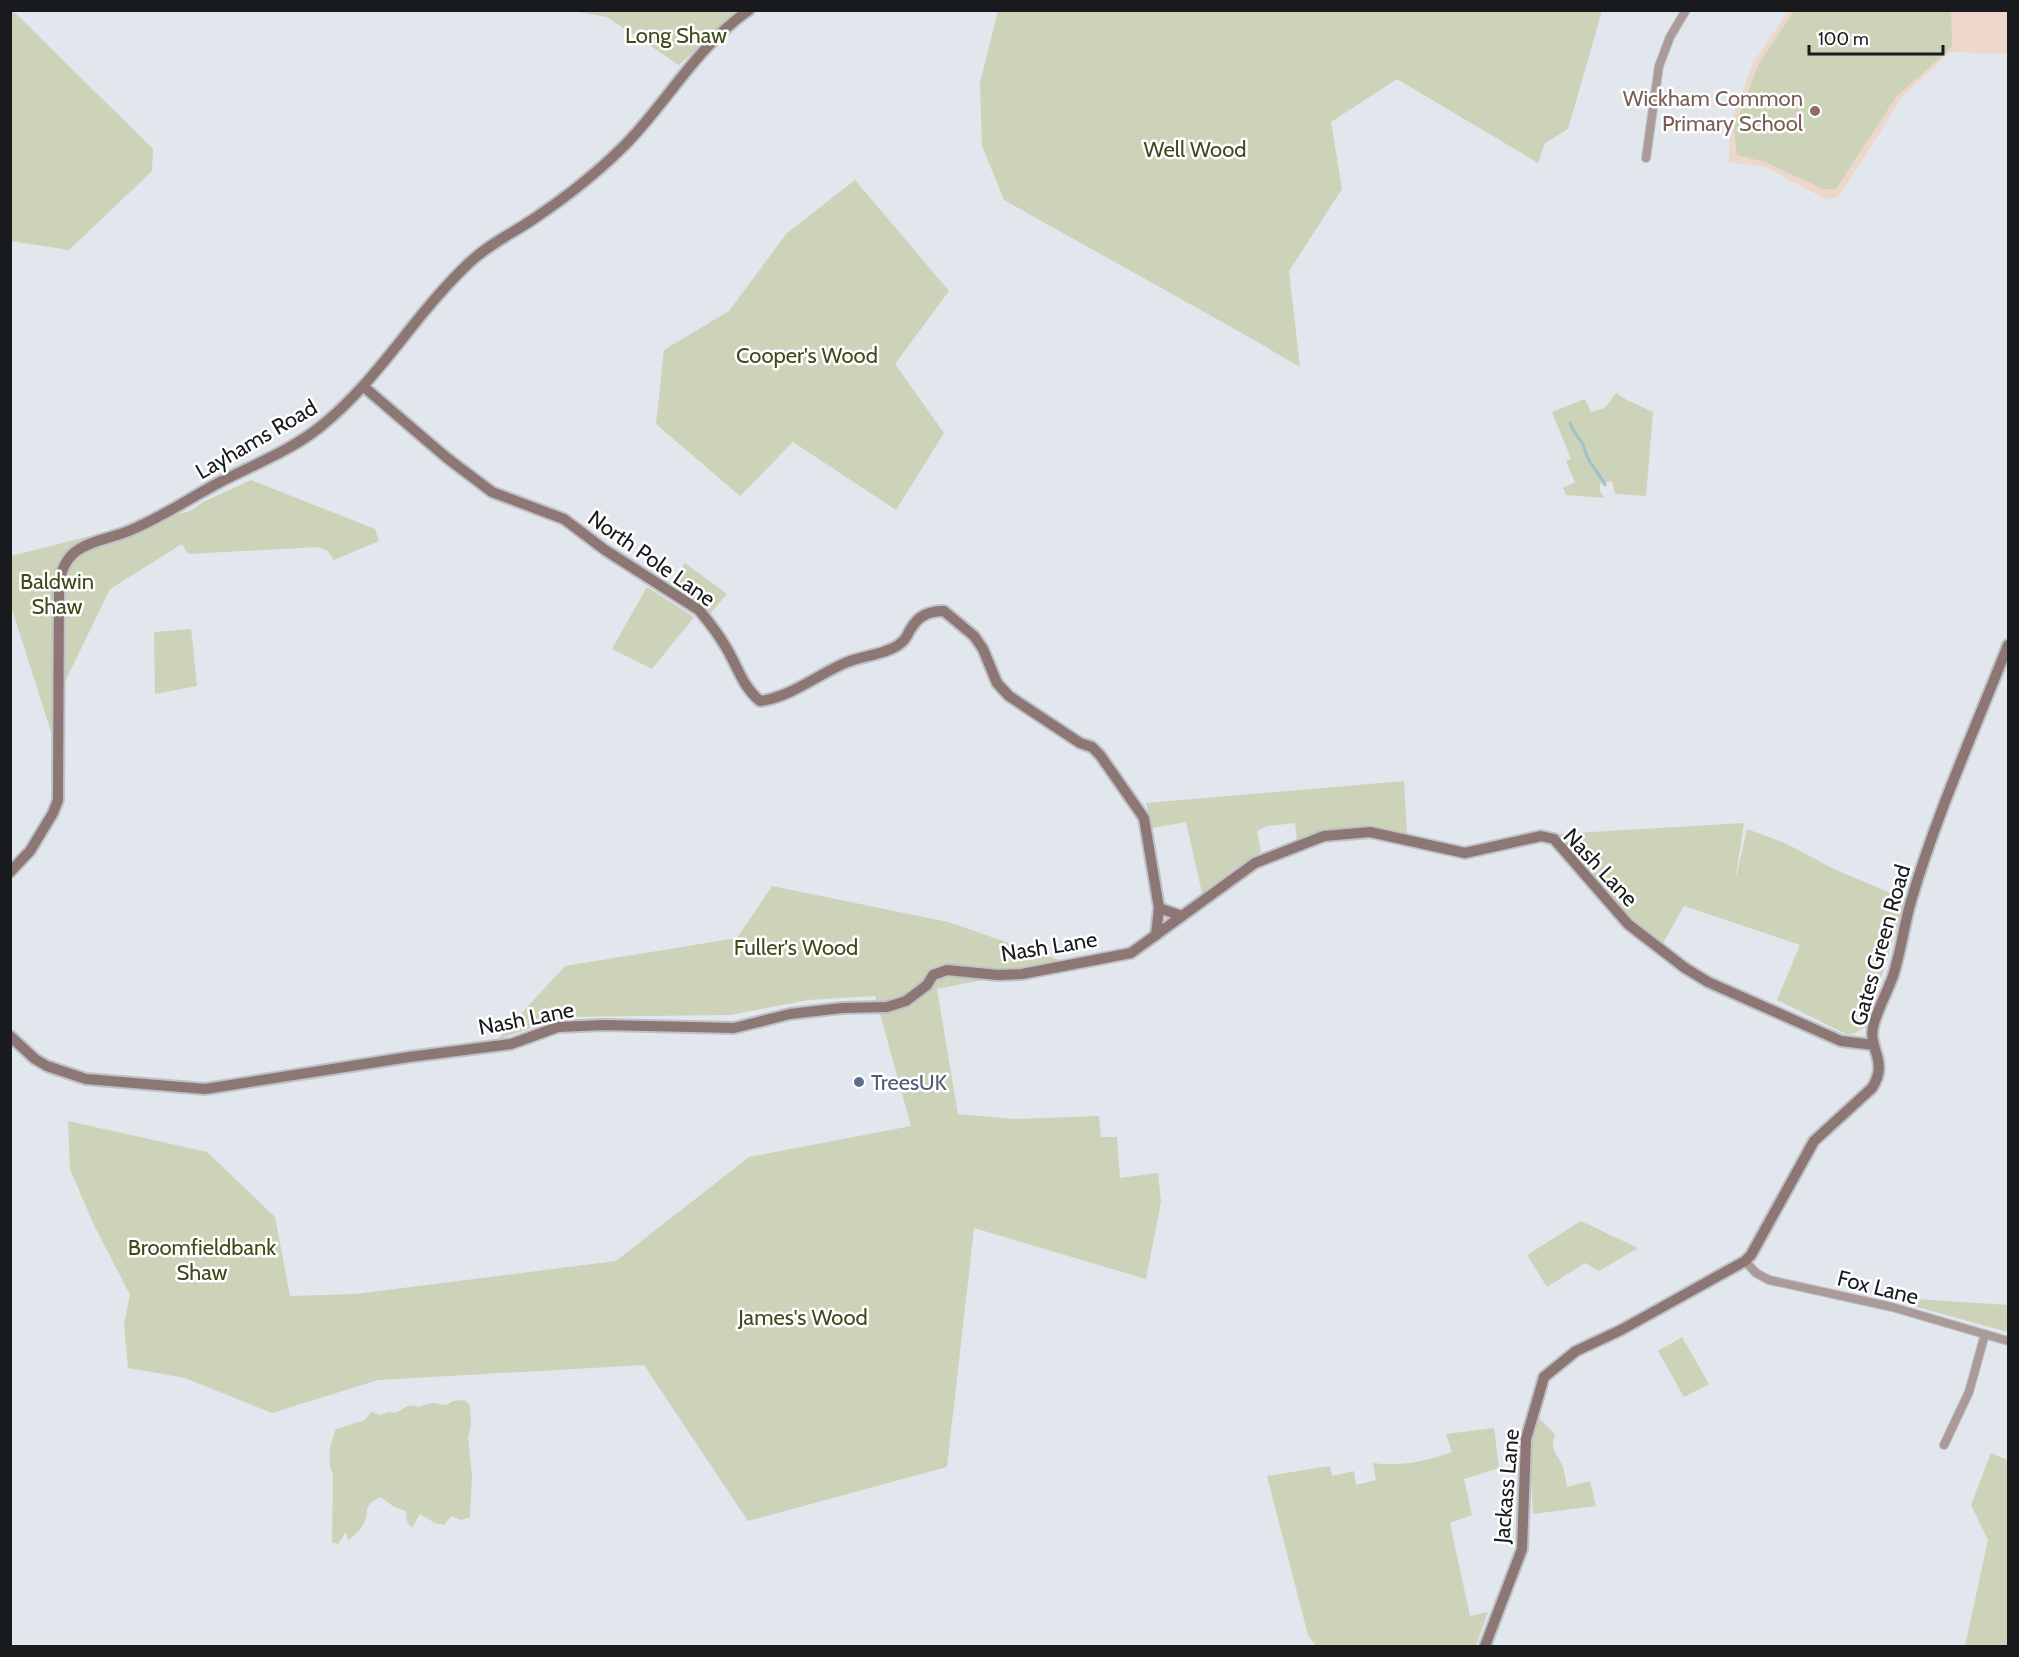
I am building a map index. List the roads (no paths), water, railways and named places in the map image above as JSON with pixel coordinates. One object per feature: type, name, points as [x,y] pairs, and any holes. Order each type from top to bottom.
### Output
[{"type":"street","name":"Layhams Road","points":[[10,872],[30,851],[57,804],[59,584],[63,567],[69,558],[85,546],[131,531],[283,450],[319,428],[364,387],[428,307],[465,266],[563,198],[614,156],[665,100],[697,57],[730,24],[749,10]]},
{"type":"street","points":[[1646,158],[1659,66],[1670,38],[1686,10]]},
{"type":"street","name":"North Pole Lane","points":[[364,387],[447,458],[492,492],[564,519],[605,550],[699,610],[726,646],[748,691],[760,701],[774,699],[847,662],[875,655],[902,643],[922,615],[932,611],[944,611],[974,636],[983,649],[996,683],[1009,696],[1070,737],[1092,747],[1118,779],[1144,818],[1159,908],[1156,935]]},
{"type":"street","name":"Gates Green Road","points":[[1745,1261],[1751,1255],[1814,1141],[1872,1088],[1880,1074],[1872,1031],[1893,975],[1915,891],[1943,808],[2008,645]]},
{"type":"street","name":"Nash Lane","points":[[10,1036],[34,1059],[47,1066],[86,1079],[205,1089],[409,1057],[511,1044],[558,1027],[604,1025],[734,1028],[790,1014],[842,1008],[887,1007],[906,1001],[927,985],[933,975],[947,969],[998,975],[1022,974],[1131,953],[1255,863],[1324,836],[1370,832],[1465,853],[1541,836],[1554,839],[1628,924],[1685,968],[1708,982],[1841,1041],[1874,1045]]},
{"type":"street","points":[[1159,908],[1182,916]]},
{"type":"street","name":"Fox Lane","points":[[1745,1261],[1756,1273],[1769,1280],[1892,1307],[2008,1341]]},
{"type":"street","name":"Jackass Lane","points":[[1485,1647],[1522,1549],[1526,1439],[1544,1377],[1576,1351],[1621,1330],[1745,1261]]},
{"type":"street","points":[[1944,1445],[1969,1392],[1985,1334]]},
{"type":"waterway","points":[[1570,423],[1605,485]]},
{"type":"place","name":"Wickham Common Primary School","points":[[1815,111]]},
{"type":"place","name":"TreesUK","points":[[859,1082]]},
{"type":"park label","name":"Long Shaw","points":[[676,35]]},
{"type":"park label","name":"Well Wood","points":[[1195,149]]},
{"type":"park label","name":"Cooper's Wood","points":[[807,355]]},
{"type":"park label","name":"Baldwin Shaw","points":[[57,594]]},
{"type":"park label","name":"Fuller's Wood","points":[[796,947]]},
{"type":"park label","name":"Broomfieldbank Shaw","points":[[202,1260]]},
{"type":"park label","name":"James's Wood","points":[[803,1317]]}]
